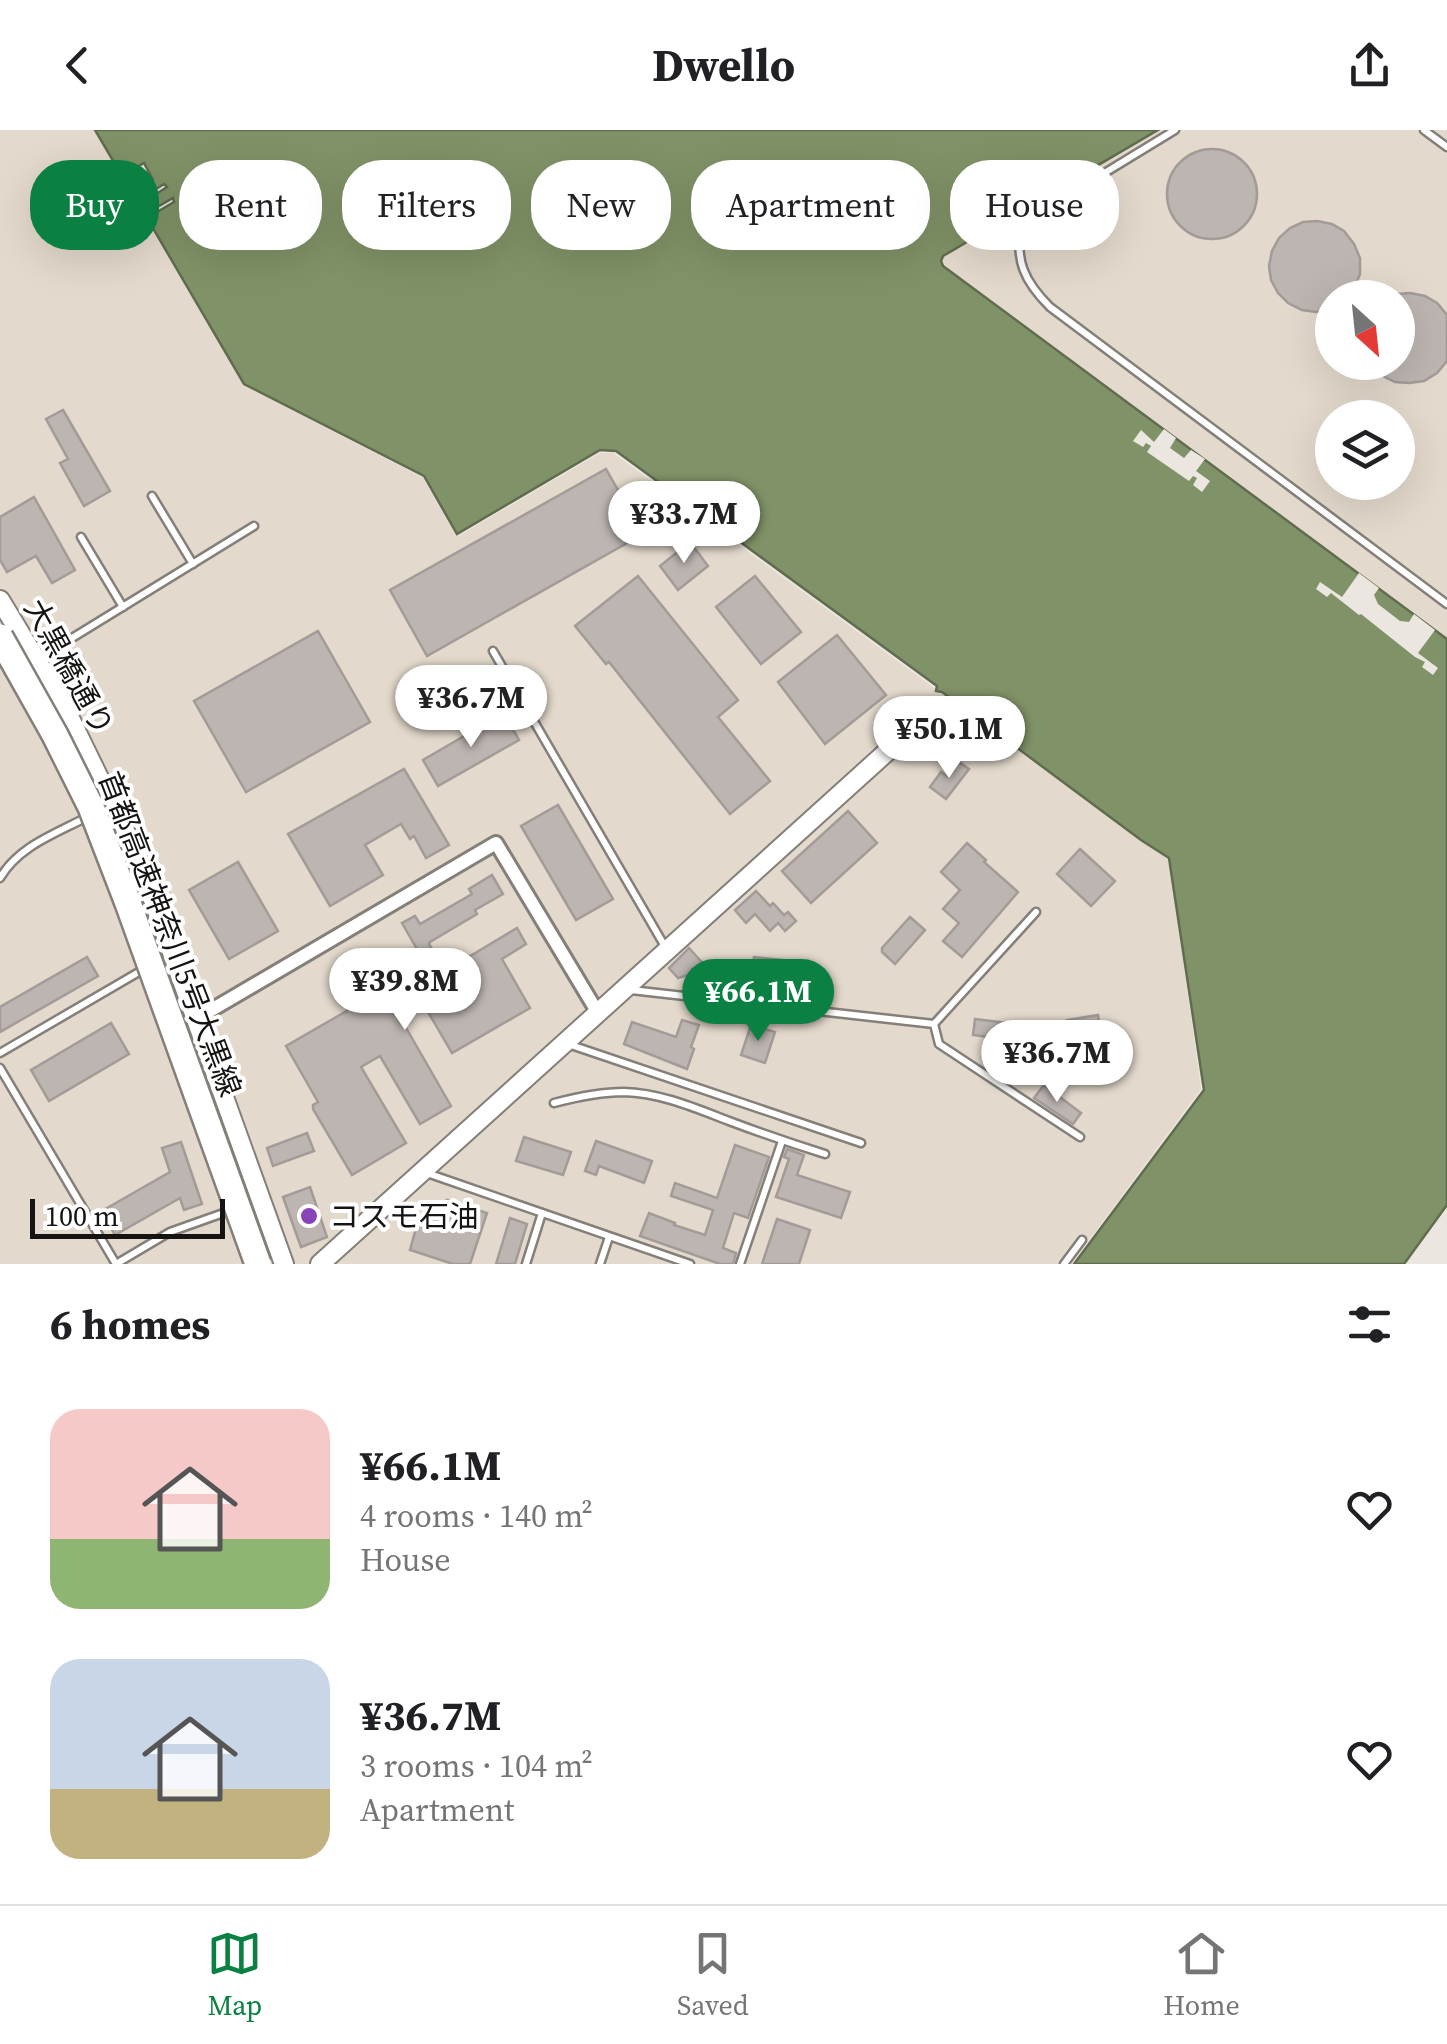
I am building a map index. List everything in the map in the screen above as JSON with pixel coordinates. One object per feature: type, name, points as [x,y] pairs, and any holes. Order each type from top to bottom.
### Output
[{"type":"highway","name":"首都高速神奈川5号大黒線","points":[[0,636],[56,735],[91,808],[255,1264]]},
{"type":"highway","name":"首都高速神奈川5号大黒線","points":[[0,648],[85,810],[255,1264]]},
{"type":"street","name":"大黒橋通り","points":[[0,600],[63,704],[105,808],[155,963],[253,1202],[284,1264]]},
{"type":"street","name":"大黒橋通り","points":[[0,625],[138,858],[196,1019],[253,1202],[266,1264]]},
{"type":"street","points":[[320,1264],[932,711]]},
{"type":"street","points":[[196,1019],[496,843],[598,1014]]},
{"type":"lane","points":[[1175,130],[1021,224],[1021,263],[1031,288],[1050,308],[1447,604]]},
{"type":"lane","points":[[1424,130],[1447,147]]},
{"type":"lane","points":[[152,496],[194,564]]},
{"type":"lane","points":[[37,660],[254,526]]},
{"type":"lane","points":[[80,537],[123,607]]},
{"type":"lane","points":[[492,652],[667,950]]},
{"type":"lane","points":[[0,878],[24,850],[105,808]]},
{"type":"lane","points":[[934,1024],[1036,912]]},
{"type":"lane","points":[[0,1053],[155,963]]},
{"type":"lane","points":[[624,990],[934,1024]]},
{"type":"lane","points":[[934,1024],[939,1044],[1080,1137]]},
{"type":"lane","points":[[566,1044],[861,1143]]},
{"type":"lane","points":[[0,1068],[116,1264],[170,1232],[253,1202]]},
{"type":"lane","points":[[554,1103],[592,1094],[626,1092],[652,1096],[825,1154]]},
{"type":"lane","points":[[740,1264],[782,1140]]},
{"type":"lane","points":[[423,1172],[672,1261],[690,1264]]},
{"type":"lane","points":[[526,1264],[542,1213]]},
{"type":"lane","points":[[600,1264],[610,1236]]},
{"type":"lane","points":[[1064,1264],[1082,1240]]},
{"type":"shaded area","points":[[0,130],[94,130],[112,160],[30,160],[30,250],[159,250],[159,241],[243,385],[423,478],[457,537],[600,453],[613,453],[1169,860],[1201,1089],[1071,1264],[0,1264]]},
{"type":"shaded area","points":[[95,130],[1158,130],[1107,160],[950,160],[950,250],[953,250],[941,261],[1447,639],[1447,1205],[1404,1264],[1074,1264],[1204,1090],[1169,858],[936,691],[937,686],[616,451],[600,450],[457,534],[424,476],[244,384],[159,239],[159,211],[174,202],[173,198],[159,206],[159,192],[167,187],[164,184],[159,187],[159,160],[113,160]]},
{"type":"shaded area","points":[[1158,130],[1447,130],[1447,639],[943,266],[941,261],[953,250],[1119,250],[1119,160],[1107,160]]},
{"type":"pier","points":[[1164,429],[1176,438],[1170,448],[1184,458],[1191,450],[1205,459],[1196,471],[1210,481],[1202,492],[1193,485],[1197,478],[1193,476],[1189,481],[1147,452],[1151,446],[1146,443],[1143,447],[1133,441],[1141,430],[1154,442]]},
{"type":"pier","points":[[1359,573],[1379,588],[1374,595],[1378,604],[1400,621],[1409,622],[1414,614],[1435,630],[1418,653],[1438,668],[1433,675],[1422,667],[1425,662],[1361,614],[1331,593],[1327,597],[1316,589],[1320,582],[1342,597]]},
{"type":"building","points":[[1212,149],[1229,152],[1244,162],[1254,177],[1254,211],[1244,226],[1229,236],[1212,239],[1195,236],[1180,226],[1170,211],[1167,194],[1170,177],[1180,162],[1195,152]]},
{"type":"building","points":[[1303,222],[1332,224],[1344,231],[1360,258],[1358,280],[1315,280],[1315,312],[1288,303],[1271,280],[1269,266],[1279,238]]},
{"type":"building","points":[[1415,294],[1425,296],[1447,315],[1447,361],[1424,381],[1391,380],[1415,380]]},
{"type":"building","points":[[63,410],[110,491],[84,506],[60,463],[68,459],[46,419]]},
{"type":"building","points":[[606,469],[643,534],[427,656],[390,590]]},
{"type":"building","points":[[34,497],[75,570],[52,583],[36,556],[7,572],[0,560],[0,517]]},
{"type":"building","points":[[690,542],[708,566],[678,590],[660,566]]},
{"type":"building","points":[[638,576],[738,700],[718,717],[770,781],[730,814],[609,662],[606,664],[575,626]]},
{"type":"building","points":[[755,576],[801,632],[761,664],[716,607]]},
{"type":"building","points":[[318,631],[370,722],[246,792],[194,701]]},
{"type":"building","points":[[837,635],[886,695],[825,744],[778,682]]},
{"type":"building","points":[[504,713],[519,740],[438,786],[423,760]]},
{"type":"building","points":[[959,762],[969,769],[946,799],[930,787],[941,772],[948,777]]},
{"type":"building","points":[[404,769],[449,845],[426,858],[414,836],[410,839],[401,824],[365,845],[383,875],[330,906],[288,834]]},
{"type":"building","points":[[558,805],[613,899],[576,920],[521,826]]},
{"type":"building","points":[[848,811],[877,843],[811,903],[782,871]]},
{"type":"building","points":[[967,843],[1018,892],[962,957],[943,941],[959,923],[943,909],[960,890],[941,872]]},
{"type":"building","points":[[1080,849],[1115,881],[1091,906],[1057,874]]},
{"type":"building","points":[[238,862],[278,931],[229,959],[189,890]]},
{"type":"building","points":[[492,875],[503,894],[429,944],[445,971],[517,928],[526,944],[502,959],[530,1008],[452,1053],[424,1005],[401,1019],[451,1106],[420,1124],[380,1056],[361,1067],[406,1143],[352,1175],[313,1109],[318,1102],[286,1046],[364,1001],[343,966],[363,953],[385,989],[426,965],[402,923],[415,916],[420,924],[472,894],[469,889]]},
{"type":"building","points":[[756,891],[770,906],[773,903],[796,921],[785,931],[778,923],[770,931],[755,914],[746,923],[735,910]]},
{"type":"building","points":[[910,917],[925,930],[895,964],[882,948]]},
{"type":"building","points":[[689,948],[708,969],[678,978],[669,968]]},
{"type":"building","points":[[87,957],[98,976],[0,1032],[0,1007]]},
{"type":"building","points":[[754,957],[792,961],[791,980],[752,977]]},
{"type":"building","points":[[1098,1015],[1102,1049],[1072,1054],[1067,1020]]},
{"type":"building","points":[[975,1019],[1039,1027],[1037,1044],[973,1035]]},
{"type":"building","points":[[682,1020],[699,1025],[687,1069],[624,1044],[632,1022],[676,1037]]},
{"type":"building","points":[[111,1023],[129,1054],[49,1101],[31,1070]]},
{"type":"building","points":[[751,1025],[775,1032],[765,1063],[741,1055]]},
{"type":"building","points":[[1044,1085],[1081,1113],[1073,1124],[1034,1098]]},
{"type":"building","points":[[307,1133],[314,1151],[273,1166],[267,1148]]},
{"type":"building","points":[[524,1137],[571,1152],[563,1175],[516,1161]]},
{"type":"building","points":[[596,1141],[652,1161],[644,1183],[599,1166],[596,1175],[585,1171]]},
{"type":"building","points":[[181,1142],[202,1204],[184,1210],[180,1198],[115,1235],[102,1211],[170,1172],[162,1148]]},
{"type":"building","points":[[735,1145],[769,1157],[748,1218],[734,1213],[723,1248],[736,1253],[733,1264],[720,1264],[640,1236],[649,1213],[705,1235],[713,1210],[671,1196],[675,1183],[717,1198]]},
{"type":"building","points":[[787,1149],[804,1155],[797,1175],[850,1192],[841,1218],[776,1197],[789,1159],[784,1157]]},
{"type":"building","points":[[310,1187],[327,1237],[301,1247],[283,1197]]},
{"type":"building","points":[[447,1200],[487,1213],[470,1264],[453,1264],[410,1250],[416,1228]]},
{"type":"building","points":[[510,1218],[527,1224],[515,1264],[496,1264]]},
{"type":"building","points":[[777,1219],[810,1230],[799,1264],[762,1264]]},
{"type":"place","name":"コスモ石油","points":[[309,1216]]}]
